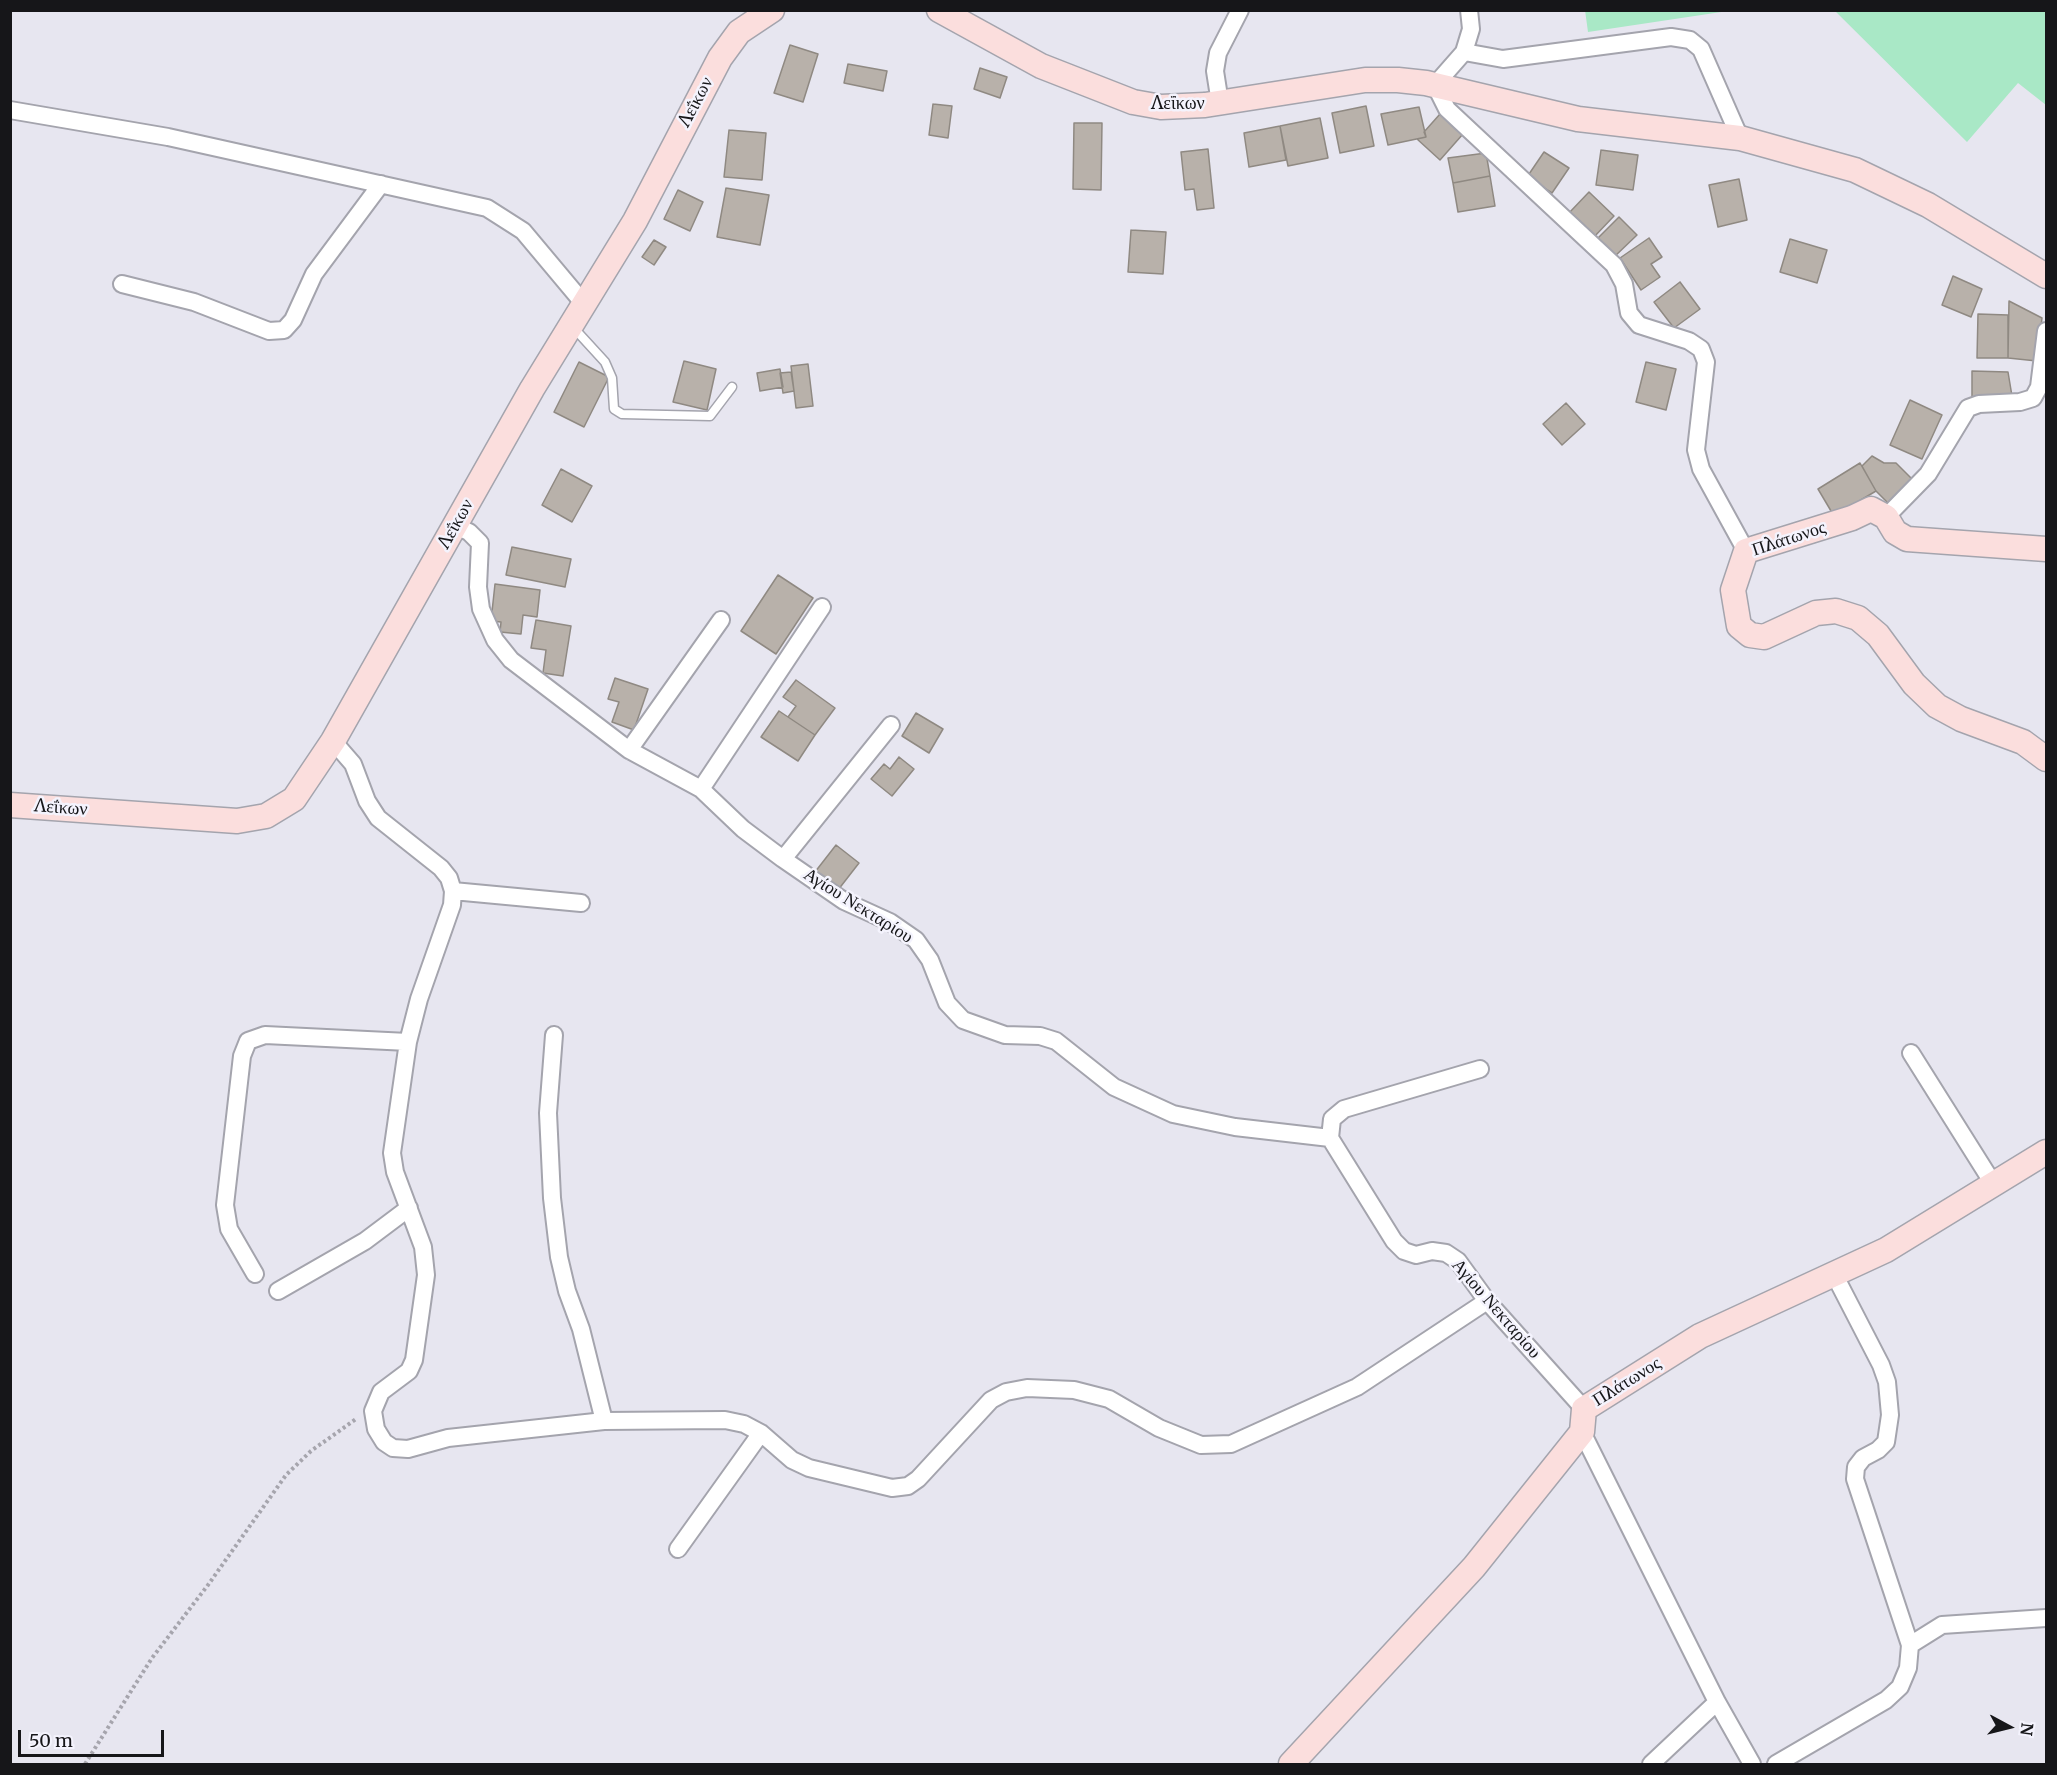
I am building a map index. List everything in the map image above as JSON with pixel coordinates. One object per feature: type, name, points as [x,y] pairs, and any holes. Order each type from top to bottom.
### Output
[{"type":"street","name":"Λεΐκων","points":[[939,10],[1041,66],[1133,102],[1175,108],[1365,80],[1398,80],[1435,85],[1578,119],[1740,138],[1855,170],[1928,204],[2046,276]]},
{"type":"street","points":[[1220,103],[1215,71],[1218,54],[1240,10]]},
{"type":"street","points":[[1469,10],[1471,29],[1464,52],[1435,85],[1447,109],[1614,265],[1624,284],[1629,313],[1639,325],[1689,341],[1701,349],[1706,362],[1696,450],[1701,469],[1746,551]]},
{"type":"street","name":"Λεΐκων","points":[[10,804],[201,820],[257,818],[274,813],[294,798],[333,741],[532,388],[635,221],[720,58],[734,37],[759,13]]},
{"type":"street","points":[[1464,52],[1503,59],[1671,38],[1690,40],[1701,49],[1740,138]]},
{"type":"street","points":[[10,110],[168,137],[477,205],[502,216],[537,246],[585,305]]},
{"type":"street","points":[[122,284],[206,305],[269,331],[284,330],[293,320],[314,274],[381,184]]},
{"type":"street","points":[[2046,331],[2039,387],[2033,398],[2020,402],[1978,404],[1968,408],[1928,474],[1886,517],[1895,532],[1907,539],[2046,549]]},
{"type":"street","name":"Πλάτωνος","points":[[1886,517],[1871,509],[1852,518],[1746,551],[1733,590],[1739,626],[1750,635],[1764,637],[1816,613],[1836,611],[1858,618],[1878,635],[1914,684],[1937,706],[1961,719],[2023,742],[2046,759]]},
{"type":"street","name":"Αγίου Νεκταρίου","points":[[455,526],[469,532],[480,543],[478,587],[481,609],[491,632],[503,650],[518,665],[629,750],[701,789],[743,829],[783,859],[844,901],[890,922],[916,940],[930,960],[946,1003],[963,1020],[1005,1035],[1040,1036],[1056,1041],[1114,1087],[1173,1114],[1235,1127],[1330,1138],[1394,1241],[1404,1251],[1416,1255],[1432,1251],[1446,1253],[1458,1261],[1583,1421],[1717,1702],[1752,1764]]},
{"type":"street","points":[[701,789],[822,607]]},
{"type":"street","points":[[629,750],[721,620]]},
{"type":"street","points":[[783,859],[891,725]]},
{"type":"street","points":[[333,741],[353,764],[367,801],[378,818],[441,868],[450,878],[453,891],[452,905],[419,999],[408,1042],[392,1153],[395,1172],[423,1247],[426,1275],[414,1360],[409,1371],[381,1392],[373,1411],[376,1429],[384,1442],[393,1448],[408,1449],[448,1438],[604,1420],[725,1420],[744,1424],[761,1433],[792,1460],[808,1467],[892,1488],[908,1486],[918,1479],[991,1400],[1006,1392],[1027,1388],[1074,1390],[1109,1399],[1159,1428],[1201,1444],[1231,1444],[1357,1388],[1487,1301]]},
{"type":"street","points":[[453,891],[581,903]]},
{"type":"street","points":[[255,1274],[229,1228],[225,1205],[242,1056],[248,1041],[265,1035],[408,1042]]},
{"type":"street","points":[[554,1035],[548,1113],[552,1198],[559,1257],[567,1291],[581,1329],[604,1420]]},
{"type":"street","points":[[1911,1053],[1994,1185]]},
{"type":"street","points":[[1330,1138],[1332,1119],[1344,1109],[1480,1069]]},
{"type":"street","name":"Πλάτωνος","points":[[1291,1764],[1474,1567],[1583,1421],[1700,1336],[1886,1250],[2046,1152]]},
{"type":"street","points":[[278,1291],[365,1241],[409,1208]]},
{"type":"street","points":[[1776,1764],[1886,1700],[1900,1687],[1908,1668],[1910,1645],[1855,1479],[1856,1467],[1863,1458],[1878,1450],[1886,1442],[1890,1415],[1887,1382],[1881,1365],[1834,1274]]},
{"type":"street","points":[[678,1549],[761,1433]]},
{"type":"street","points":[[1910,1645],[1942,1625],[2046,1618]]},
{"type":"street","points":[[1651,1764],[1717,1702]]},
{"type":"lane","points":[[572,326],[605,363],[612,378],[614,409],[622,414],[710,416],[732,387]]},
{"type":"path","points":[[85,1764],[152,1658],[208,1585],[285,1475],[311,1451],[356,1419],[373,1411]]},
{"type":"green space","points":[[1585,10],[1728,10],[1728,11],[1588,32]]},
{"type":"green space","points":[[1835,11],[2046,11],[2046,105],[2018,83],[1967,142]]},
{"type":"building","points":[[790,45],[818,54],[803,102],[774,93]]},
{"type":"building","points":[[848,64],[887,71],[883,91],[844,83]]},
{"type":"building","points":[[980,68],[1007,77],[1000,98],[974,89]]},
{"type":"building","points":[[933,104],[952,106],[948,138],[929,135]]},
{"type":"building","points":[[1366,106],[1374,146],[1340,153],[1332,113]]},
{"type":"building","points":[[1419,107],[1426,137],[1388,145],[1381,114]]},
{"type":"building","points":[[1440,114],[1463,134],[1440,160],[1417,139],[1426,137],[1424,132]]},
{"type":"building","points":[[1320,118],[1328,158],[1288,166],[1280,126]]},
{"type":"building","points":[[1074,123],[1102,123],[1101,190],[1073,189]]},
{"type":"building","points":[[1280,126],[1286,160],[1249,167],[1244,133]]},
{"type":"building","points":[[729,130],[766,133],[762,180],[724,177]]},
{"type":"building","points":[[1208,149],[1214,208],[1197,210],[1194,189],[1185,190],[1181,152]]},
{"type":"building","points":[[1601,150],[1638,155],[1633,190],[1596,185]]},
{"type":"building","points":[[1544,152],[1569,168],[1552,193],[1527,177]]},
{"type":"building","points":[[1486,153],[1490,176],[1453,183],[1448,158]]},
{"type":"building","points":[[1490,176],[1495,206],[1458,212],[1453,183]]},
{"type":"building","points":[[1739,179],[1747,220],[1718,227],[1709,185]]},
{"type":"building","points":[[726,188],[769,195],[760,245],[717,237]]},
{"type":"building","points":[[678,190],[703,202],[690,231],[664,219]]},
{"type":"building","points":[[1589,192],[1614,216],[1593,238],[1568,214]]},
{"type":"building","points":[[1619,217],[1637,235],[1613,258],[1596,240]]},
{"type":"building","points":[[1131,230],[1166,232],[1163,274],[1128,272]]},
{"type":"building","points":[[1649,238],[1662,257],[1651,264],[1660,277],[1641,290],[1620,258]]},
{"type":"building","points":[[1790,239],[1827,250],[1817,283],[1780,272]]},
{"type":"building","points":[[654,240],[666,247],[654,265],[642,257]]},
{"type":"building","points":[[1953,276],[1982,289],[1971,317],[1942,305]]},
{"type":"building","points":[[1680,282],[1700,309],[1674,328],[1654,302]]},
{"type":"building","points":[[2009,301],[2042,318],[2037,361],[2008,358]]},
{"type":"building","points":[[1978,314],[2008,315],[2008,358],[1977,358]]},
{"type":"building","points":[[684,361],[716,369],[707,410],[673,402]]},
{"type":"building","points":[[579,362],[609,377],[584,427],[554,412]]},
{"type":"building","points":[[1646,362],[1676,369],[1666,410],[1636,402]]},
{"type":"building","points":[[808,364],[813,406],[796,408],[791,366]]},
{"type":"building","points":[[780,369],[783,387],[760,391],[757,373]]},
{"type":"building","points":[[1972,371],[2008,372],[2012,396],[1972,400]]},
{"type":"building","points":[[791,372],[794,391],[783,393],[780,373]]},
{"type":"building","points":[[1910,400],[1942,415],[1922,459],[1890,445]]},
{"type":"building","points":[[1566,403],[1585,424],[1562,445],[1543,424]]},
{"type":"building","points":[[1872,456],[1884,463],[1896,463],[1913,480],[1890,505],[1876,491],[1862,466]]},
{"type":"building","points":[[1860,463],[1876,491],[1834,516],[1818,489]]},
{"type":"building","points":[[561,469],[592,486],[572,522],[542,505]]},
{"type":"building","points":[[512,547],[571,559],[565,587],[506,575]]},
{"type":"building","points":[[778,575],[813,598],[776,654],[741,631]]},
{"type":"building","points":[[495,584],[540,590],[537,617],[523,615],[521,634],[500,632],[501,622],[491,621]]},
{"type":"building","points":[[536,620],[571,626],[563,676],[543,673],[546,650],[531,648]]},
{"type":"building","points":[[615,678],[648,689],[634,730],[612,722],[619,702],[608,699]]},
{"type":"building","points":[[796,680],[835,708],[815,735],[788,717],[796,706],[783,697]]},
{"type":"building","points":[[779,711],[815,735],[798,761],[761,737]]},
{"type":"building","points":[[916,713],[943,729],[929,753],[902,736]]},
{"type":"building","points":[[899,757],[914,769],[892,796],[871,779],[884,764],[890,769]]},
{"type":"building","points":[[836,845],[859,863],[838,890],[815,872]]}]
